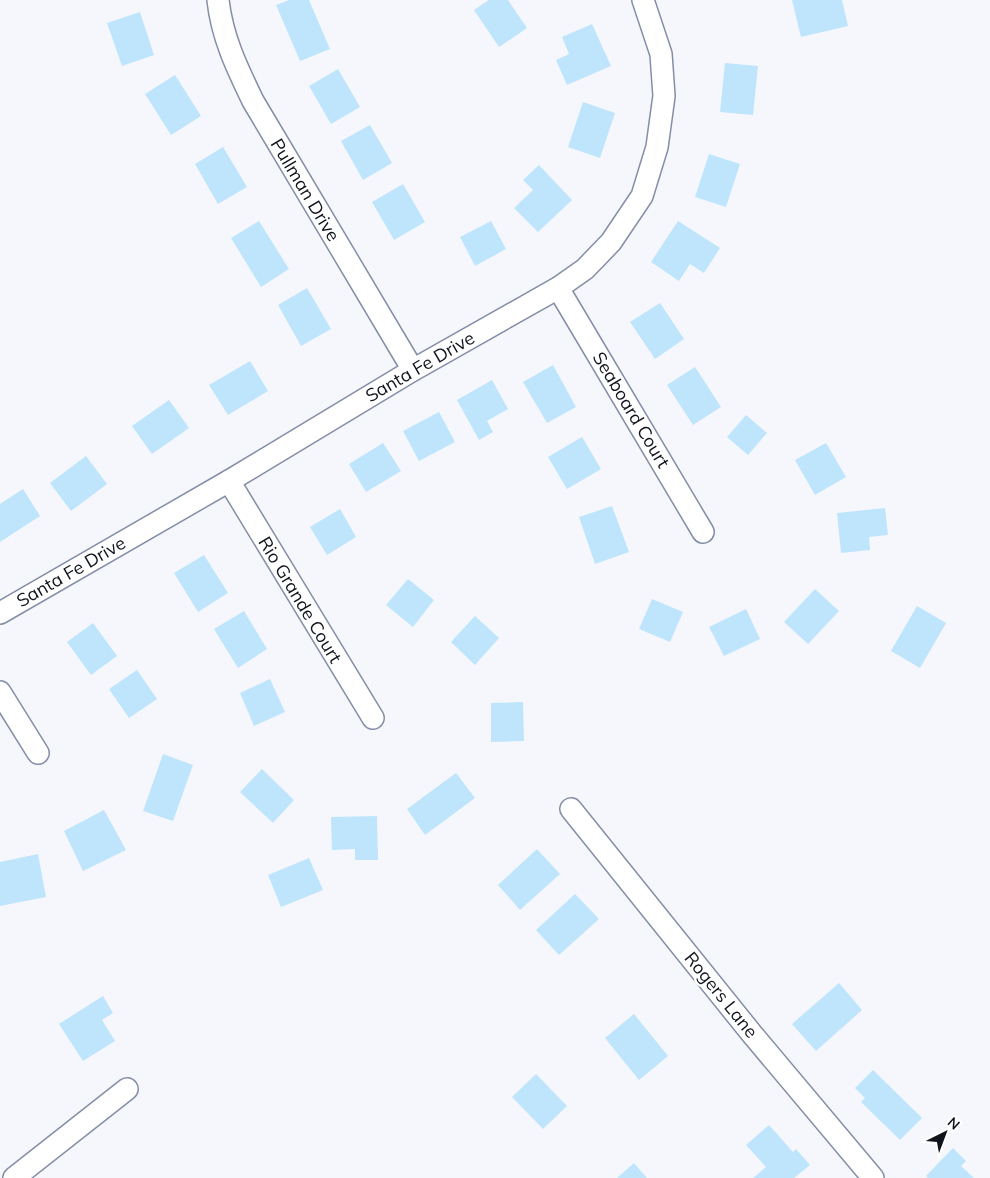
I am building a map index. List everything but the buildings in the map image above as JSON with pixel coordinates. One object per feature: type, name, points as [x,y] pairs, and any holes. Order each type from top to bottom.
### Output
[{"type":"street","name":"Pullman Drive","points":[[218,0],[221,24],[233,62],[253,102],[413,370]]},
{"type":"street","name":"Santa Fe Drive","points":[[0,613],[229,481],[413,370],[558,288],[585,268],[611,242],[642,196],[657,147],[664,96],[661,54],[643,0]]},
{"type":"street","name":"Seaboard Court","points":[[558,288],[703,532]]},
{"type":"street","name":"Rio Grande Court","points":[[229,481],[373,718]]},
{"type":"street","points":[[0,692],[38,753]]},
{"type":"street","name":"Rogers Lane","points":[[571,809],[752,1034],[873,1178]]},
{"type":"street","points":[[14,1178],[126,1089]]}]
